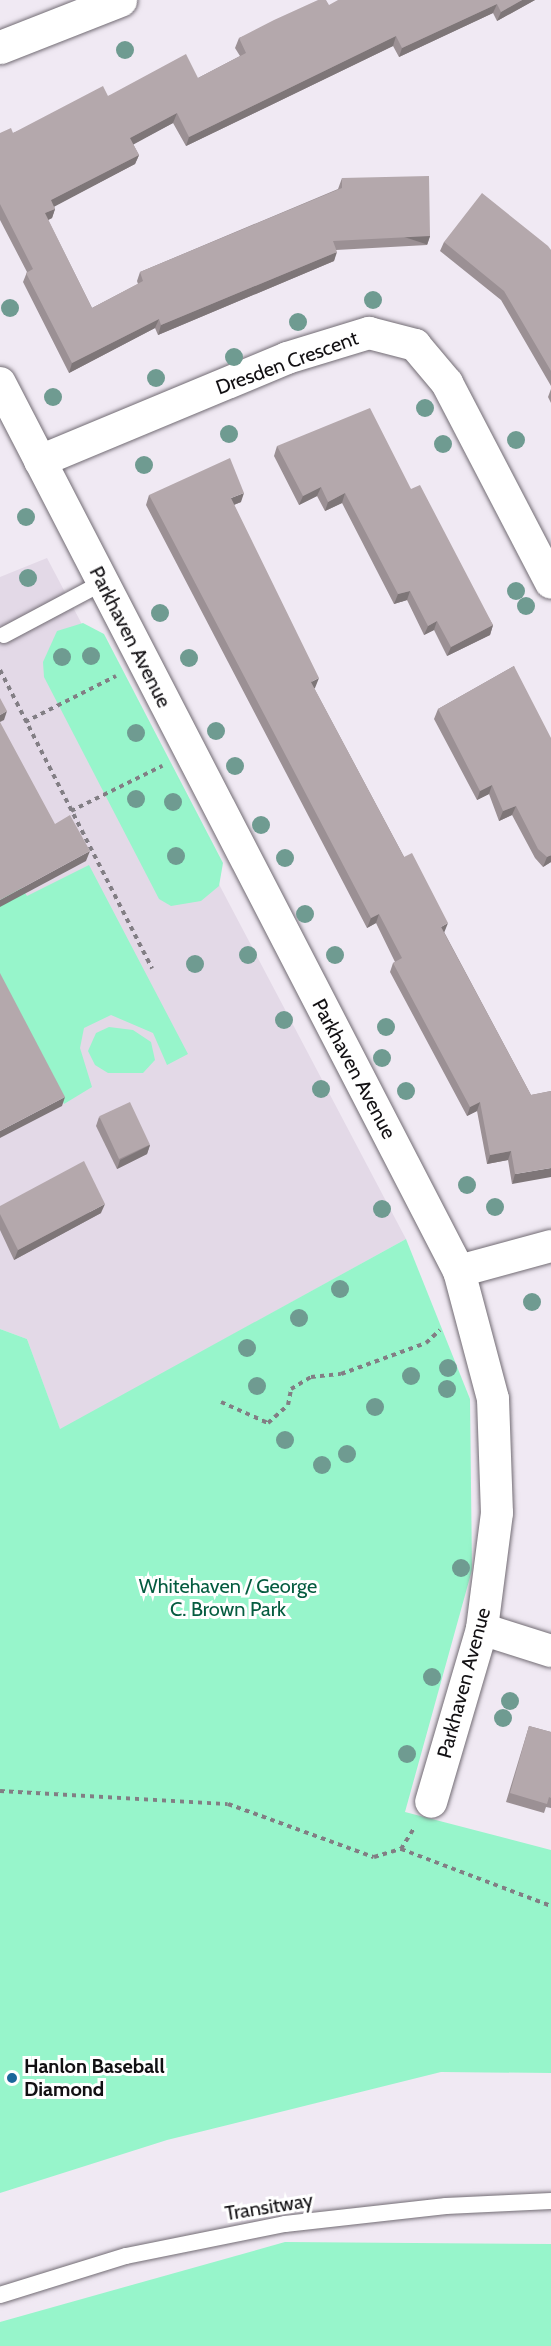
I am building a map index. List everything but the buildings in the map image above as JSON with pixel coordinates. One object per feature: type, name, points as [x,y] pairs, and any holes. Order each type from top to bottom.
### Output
[{"type":"street","points":[[0,47],[120,0]]},
{"type":"street","name":"Dresden Crescent","points":[[40,461],[287,358],[369,333],[415,345],[447,382],[551,583]]},
{"type":"street","name":"Parkhaven Avenue","points":[[0,383],[459,1270],[465,1307],[493,1399],[497,1513],[482,1629],[431,1802]]},
{"type":"street","points":[[459,1270],[551,1246]]},
{"type":"street","points":[[482,1629],[551,1652]]},
{"type":"lane","points":[[4,635],[102,583]]},
{"type":"lane","name":"Transitway","points":[[0,2295],[126,2256],[285,2224],[551,2201]]},
{"type":"path","points":[[25,722],[143,662]]},
{"type":"path","points":[[0,670],[152,968]]},
{"type":"path","points":[[71,811],[189,752]]},
{"type":"path","points":[[221,1402],[268,1422],[288,1404],[291,1389],[311,1377],[341,1374],[426,1343],[465,1307]]},
{"type":"path","points":[[0,1791],[228,1804],[374,1857],[401,1849],[551,1906]]},
{"type":"path","points":[[401,1849],[431,1802]]},
{"type":"shaded area","points":[[47,558],[406,1239],[60,1430],[27,1339],[0,1329],[0,577]]},
{"type":"green space","points":[[83,623],[104,634],[223,863],[219,886],[201,901],[171,906],[159,899],[44,677],[43,662],[57,631]]},
{"type":"green space","points":[[89,865],[188,1054],[167,1065],[153,1033],[111,1015],[84,1028],[80,1048],[92,1087],[64,1104],[0,979],[0,897],[21,887],[27,896]]},
{"type":"green space","points":[[109,1027],[133,1030],[151,1042],[155,1060],[143,1073],[108,1073],[95,1065],[88,1051],[96,1033]]},
{"type":"green space","name":"Whitehaven / George C. Brown Park","points":[[406,1239],[470,1399],[472,1570],[405,1812],[551,1850],[551,2073],[441,2072],[167,2140],[0,2193],[0,1329],[27,1339],[60,1429]]},
{"type":"green space","points":[[285,2242],[551,2244],[551,2346],[0,2346],[0,2322]]},
{"type":"place","name":"Hanlon Baseball Diamond","points":[[12,2078]]}]
